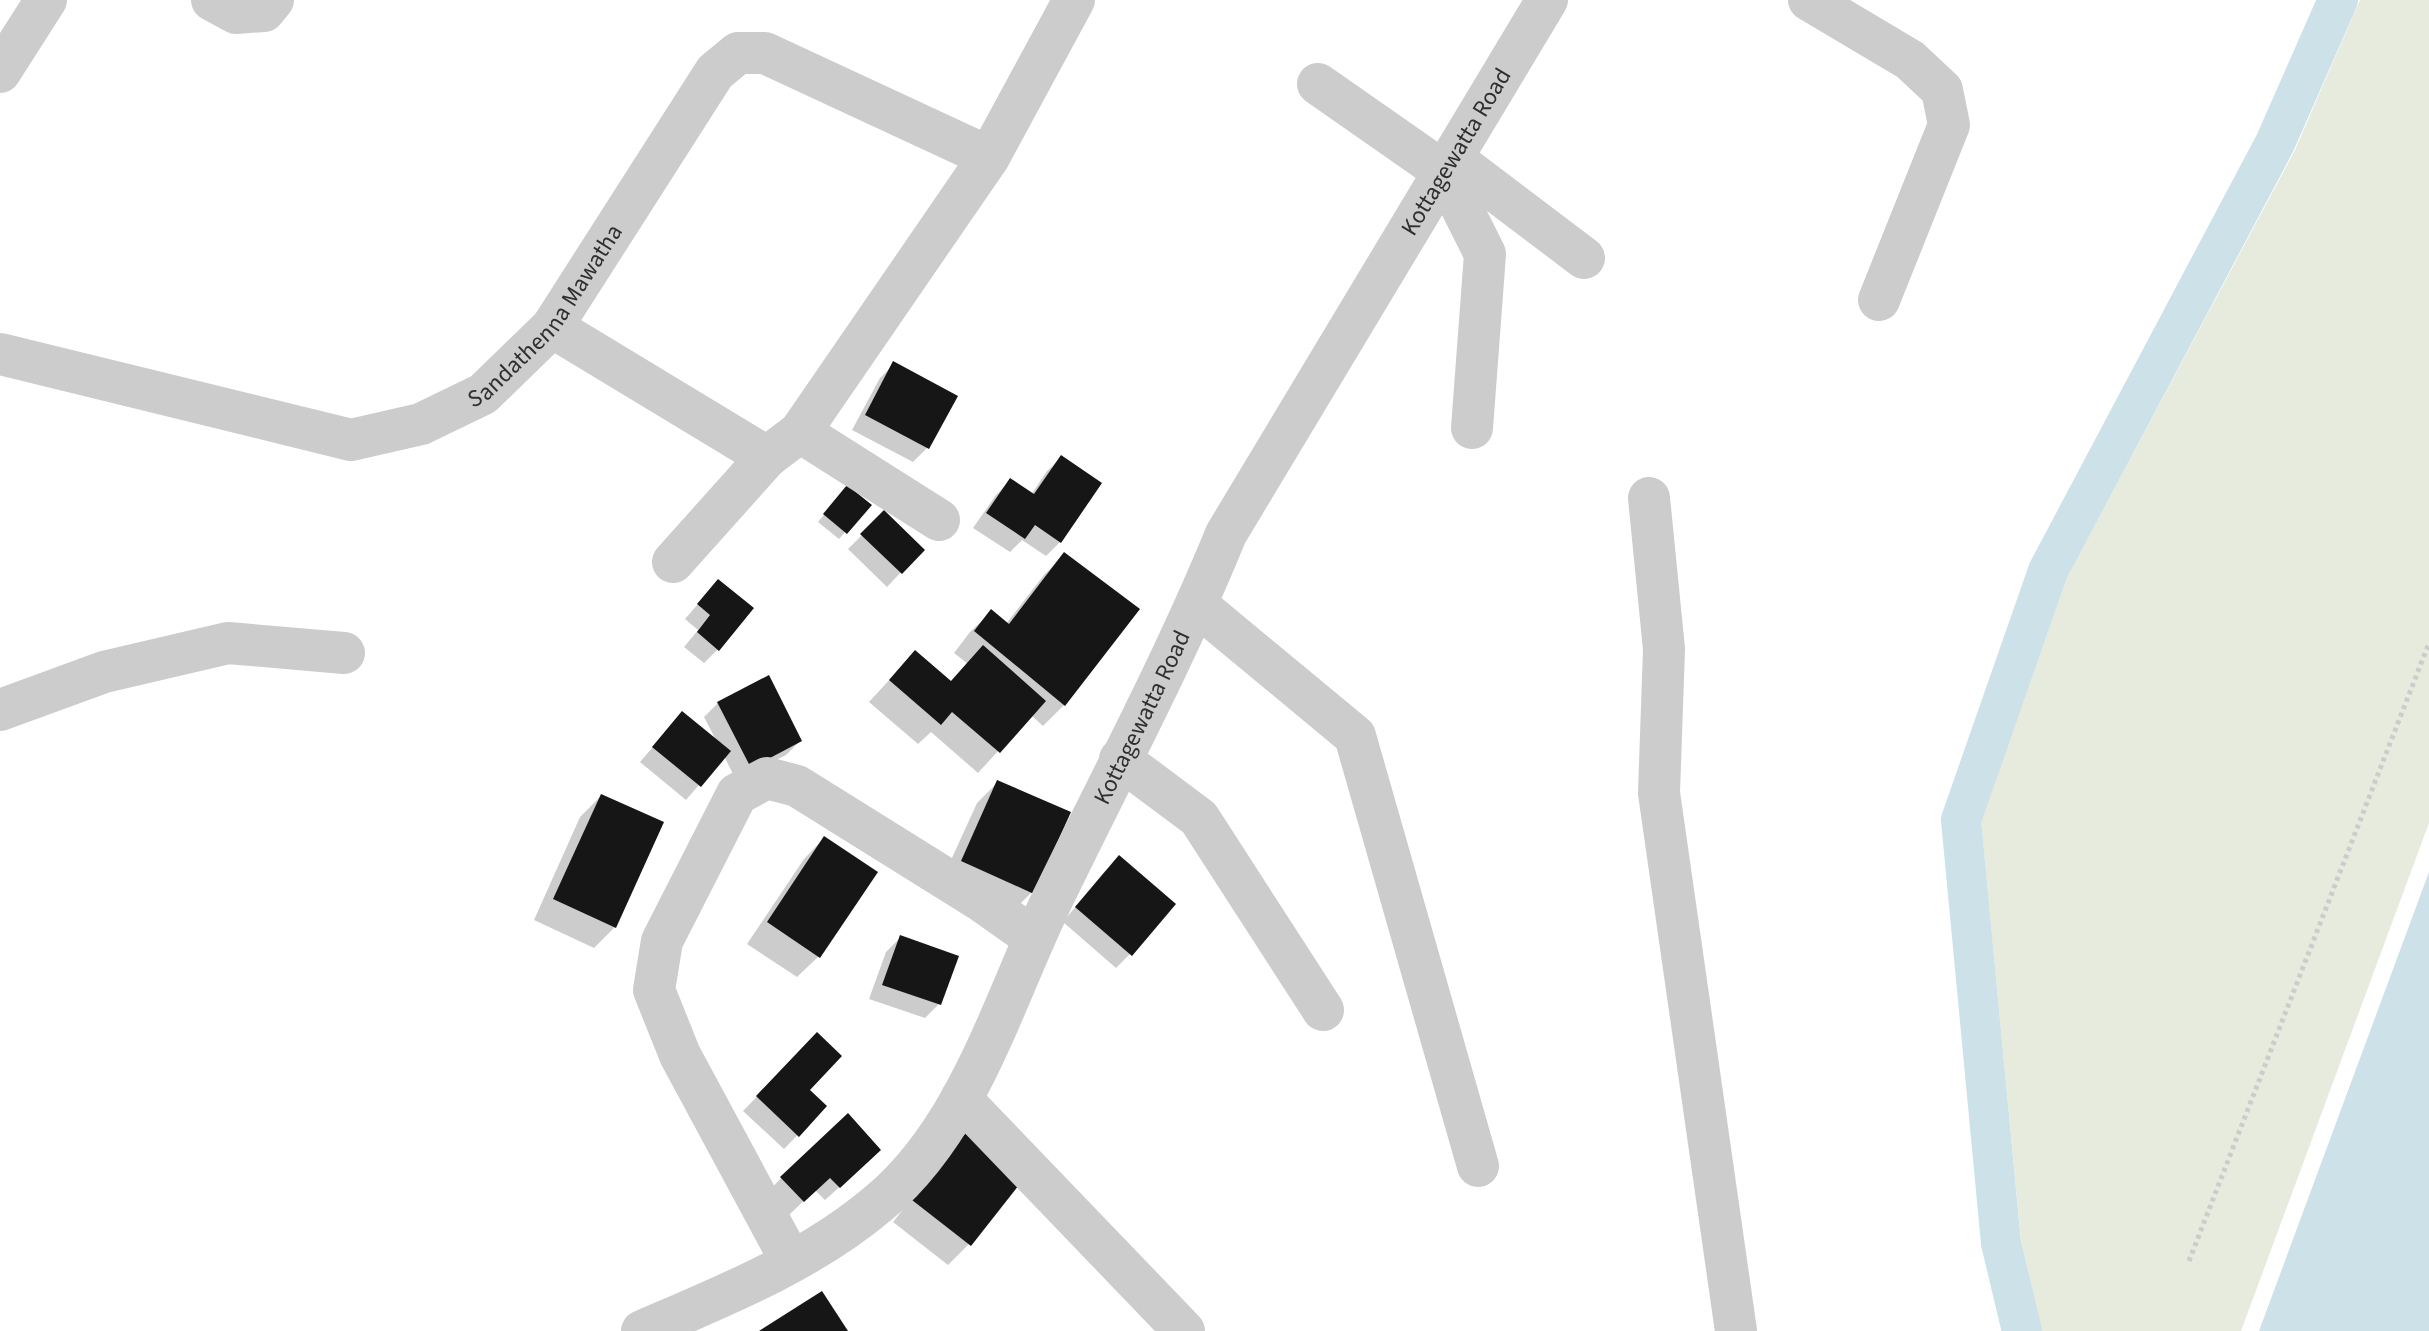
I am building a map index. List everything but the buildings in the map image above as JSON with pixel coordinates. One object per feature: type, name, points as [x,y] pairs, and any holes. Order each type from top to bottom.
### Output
[{"type":"street","points":[[0,72],[46,0]]},
{"type":"street","points":[[212,0],[236,13],[264,11],[273,0]]},
{"type":"street","points":[[673,562],[767,457],[800,432],[989,157],[1074,0]]},
{"type":"street","name":"Kottagewatta Road","points":[[642,1331],[713,1301],[828,1241],[881,1202],[919,1163],[961,1099],[991,1040],[1034,938],[1197,605],[1226,534],[1547,0]]},
{"type":"street","points":[[1809,0],[1910,60],[1942,90],[1949,125],[1879,300]]},
{"type":"street","name":"Sandathenna Mawatha","points":[[0,354],[351,440],[421,424],[483,394],[552,327],[715,72],[738,53],[765,53],[989,157]]},
{"type":"street","points":[[1318,84],[1448,165],[1584,258]]},
{"type":"street","points":[[1448,165],[1485,254],[1472,428]]},
{"type":"street","points":[[552,327],[767,457]]},
{"type":"street","points":[[800,432],[939,520]]},
{"type":"street","points":[[1649,498],[1664,649],[1659,793],[1736,1331]]},
{"type":"street","points":[[1197,605],[1355,736],[1478,1166]]},
{"type":"street","points":[[0,710],[104,672],[228,643],[344,653]]},
{"type":"street","points":[[1120,759],[1199,818],[1323,1010]]},
{"type":"street","points":[[791,1261],[680,1055],[654,990],[662,941],[737,794],[767,778],[797,786],[983,902],[1034,938]]},
{"type":"street","points":[[961,1099],[1184,1331]]},
{"type":"path","points":[[2189,1261],[2429,643]]},
{"type":"shaded area","points":[[2360,0],[2429,0],[2429,823],[2241,1331],[2042,1331],[2021,1240],[1981,822],[2066,579],[2294,152]]},
{"type":"shaded area","points":[[2429,872],[2429,1331],[2259,1331]]},
{"type":"waterway","points":[[2022,1331],[2001,1243],[1961,820],[2048,571],[2275,143],[2338,0]]}]
